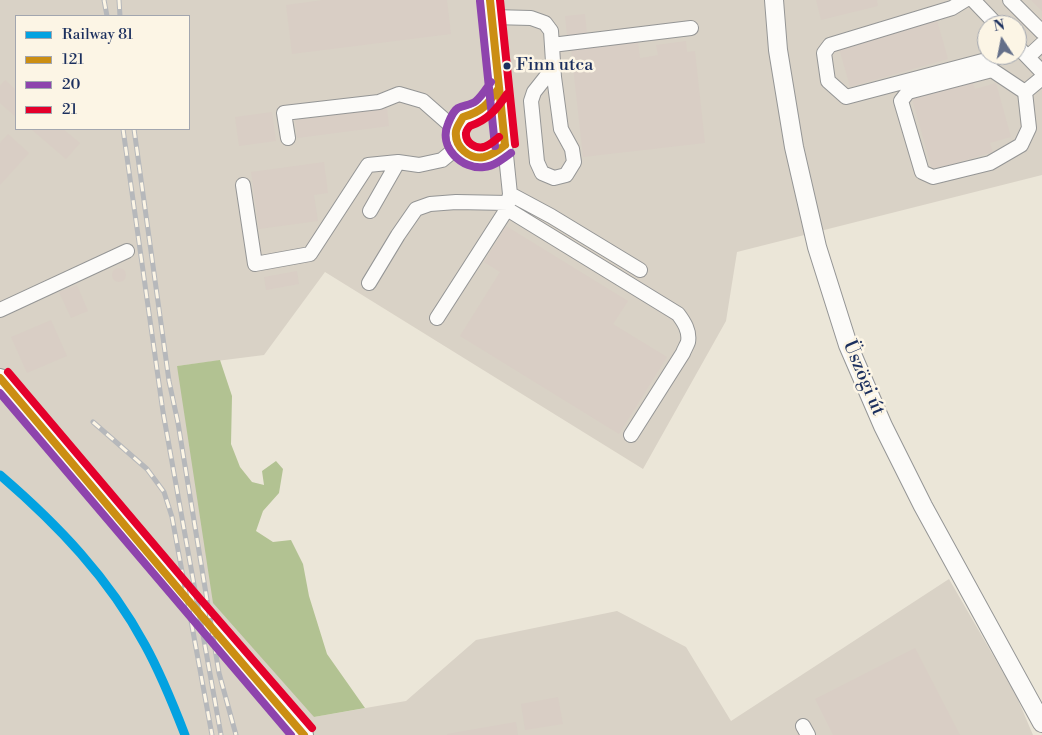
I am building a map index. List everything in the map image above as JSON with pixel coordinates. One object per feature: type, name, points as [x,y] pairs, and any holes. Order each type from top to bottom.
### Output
[{"type":"main road","name":"Üszögi út","points":[[774,0],[778,50],[794,147],[817,247],[848,345],[883,426],[923,506],[1042,723]]},
{"type":"main road","points":[[0,378],[304,735]]},
{"type":"street","points":[[438,318],[508,202],[505,145],[490,0]]},
{"type":"street","points":[[965,0],[952,8],[830,45],[824,53],[828,81],[846,97],[977,62]]},
{"type":"street","points":[[973,0],[987,15]]},
{"type":"street","points":[[1010,0],[1042,32]]},
{"type":"street","points":[[492,17],[531,18],[545,23],[551,30],[561,129],[572,149],[574,162],[566,175],[554,178],[542,173],[537,162],[531,101],[534,92],[554,68]]},
{"type":"street","points":[[552,45],[691,28]]},
{"type":"street","points":[[1042,44],[1028,57],[1042,72]]},
{"type":"street","points":[[992,70],[1025,92],[1029,128],[1021,145],[990,164],[934,177],[922,172],[901,101],[908,92],[992,70]]},
{"type":"street","points":[[1025,92],[1042,78]]},
{"type":"street","points":[[456,130],[463,117],[484,109],[499,88]]},
{"type":"street","points":[[288,138],[284,113],[379,102],[399,94],[423,101],[456,130],[459,146],[465,153],[476,158],[486,156],[505,145]]},
{"type":"street","points":[[243,184],[255,264],[310,254],[368,165],[398,162],[419,165],[442,160],[459,146]]},
{"type":"street","points":[[370,210],[398,162]]},
{"type":"street","points":[[369,283],[416,209],[430,204],[456,202],[508,202],[551,216],[640,270]]},
{"type":"street","points":[[508,202],[678,314],[684,322],[688,341],[683,353],[631,435]]},
{"type":"street","points":[[0,310],[127,251]]},
{"type":"shaded area","points":[[0,0],[1042,0],[1042,175],[737,252],[726,321],[643,469],[325,272],[264,355],[177,366],[314,717],[406,701],[476,640],[617,611],[686,647],[731,721],[949,579],[1016,695],[1033,735],[0,735]]},
{"type":"green space","points":[[220,360],[232,396],[231,444],[240,467],[252,482],[264,485],[262,471],[276,461],[283,469],[279,493],[263,511],[256,531],[273,542],[291,540],[303,564],[309,596],[327,654],[365,708],[314,717],[213,603],[177,366]]},
{"type":"building","points":[[323,0],[447,0],[451,34],[292,54],[286,5]]},
{"type":"building","points":[[816,0],[877,0],[878,6],[821,20]]},
{"type":"building","points":[[1031,0],[1042,0],[1042,11]]},
{"type":"building","points":[[585,14],[587,34],[567,36],[565,16]]},
{"type":"building","points":[[937,20],[948,59],[850,87],[839,48]]},
{"type":"building","points":[[686,41],[687,52],[695,51],[705,143],[583,157],[571,49],[638,42],[640,58],[658,55],[656,45]]},
{"type":"building","points":[[5,80],[15,89],[15,116],[0,103],[0,86]]},
{"type":"building","points":[[972,81],[975,89],[996,83],[1011,137],[990,143],[993,152],[932,170],[912,98]]},
{"type":"building","points":[[387,108],[389,126],[297,138],[295,120]]},
{"type":"building","points":[[272,112],[276,141],[239,146],[235,117]]},
{"type":"building","points":[[32,130],[64,130],[80,143],[66,159]]},
{"type":"building","points":[[8,134],[29,153],[0,185],[0,143]]},
{"type":"building","points":[[324,162],[328,193],[314,195],[318,221],[259,229],[251,172]]},
{"type":"building","points":[[506,226],[628,301],[613,324],[667,357],[619,434],[460,336],[500,272],[484,262]]},
{"type":"building","points":[[116,268],[122,268],[126,275],[122,282],[116,282],[112,278],[112,272]]},
{"type":"building","points":[[297,271],[299,284],[266,290],[264,277]]},
{"type":"building","points":[[77,285],[88,311],[71,318],[59,292]]},
{"type":"building","points":[[51,320],[67,356],[27,373],[11,337]]},
{"type":"building","points":[[915,648],[960,735],[833,735],[815,699]]},
{"type":"building","points":[[558,697],[563,724],[525,730],[521,704]]},
{"type":"building","points":[[516,722],[518,735],[447,735],[447,734]]},
{"type":"railway","points":[[104,0],[107,15]]},
{"type":"railway","points":[[119,0],[120,15]]},
{"type":"railway","points":[[123,130],[163,412],[221,735]]},
{"type":"railway","points":[[134,130],[169,381],[178,423],[219,673],[236,735]]},
{"type":"railway","points":[[93,422],[147,469],[164,492],[172,517],[212,735]]},
{"type":"rail line","name":"81","points":[[0,475],[42,513],[80,553],[115,597],[131,620],[151,656],[167,689],[185,735]]},
{"type":"transit line","name":"121","points":[[490,0],[505,145]]},
{"type":"transit line","name":"21","points":[[500,0],[515,144]]},
{"type":"transit line","name":"20","points":[[480,1],[495,146]]},
{"type":"transit line","name":"20","points":[[491,82],[476,101],[455,111],[448,124],[446,141],[449,149],[460,161],[476,167],[491,165],[511,153]]},
{"type":"transit line","name":"121","points":[[499,88],[484,107],[475,113],[463,117],[456,131],[456,137],[464,151],[479,157],[490,155],[505,145]]},
{"type":"transit line","name":"21","points":[[499,137],[486,146],[478,147],[467,140],[466,133],[470,126],[482,121],[492,113],[507,94]]},
{"type":"transit line","name":"21","points":[[8,372],[312,728]]},
{"type":"transit line","name":"121","points":[[0,378],[304,735]]},
{"type":"transit line","name":"20","points":[[0,393],[291,735]]},
{"type":"place","name":"Finn utca","points":[[507,66]]}]
